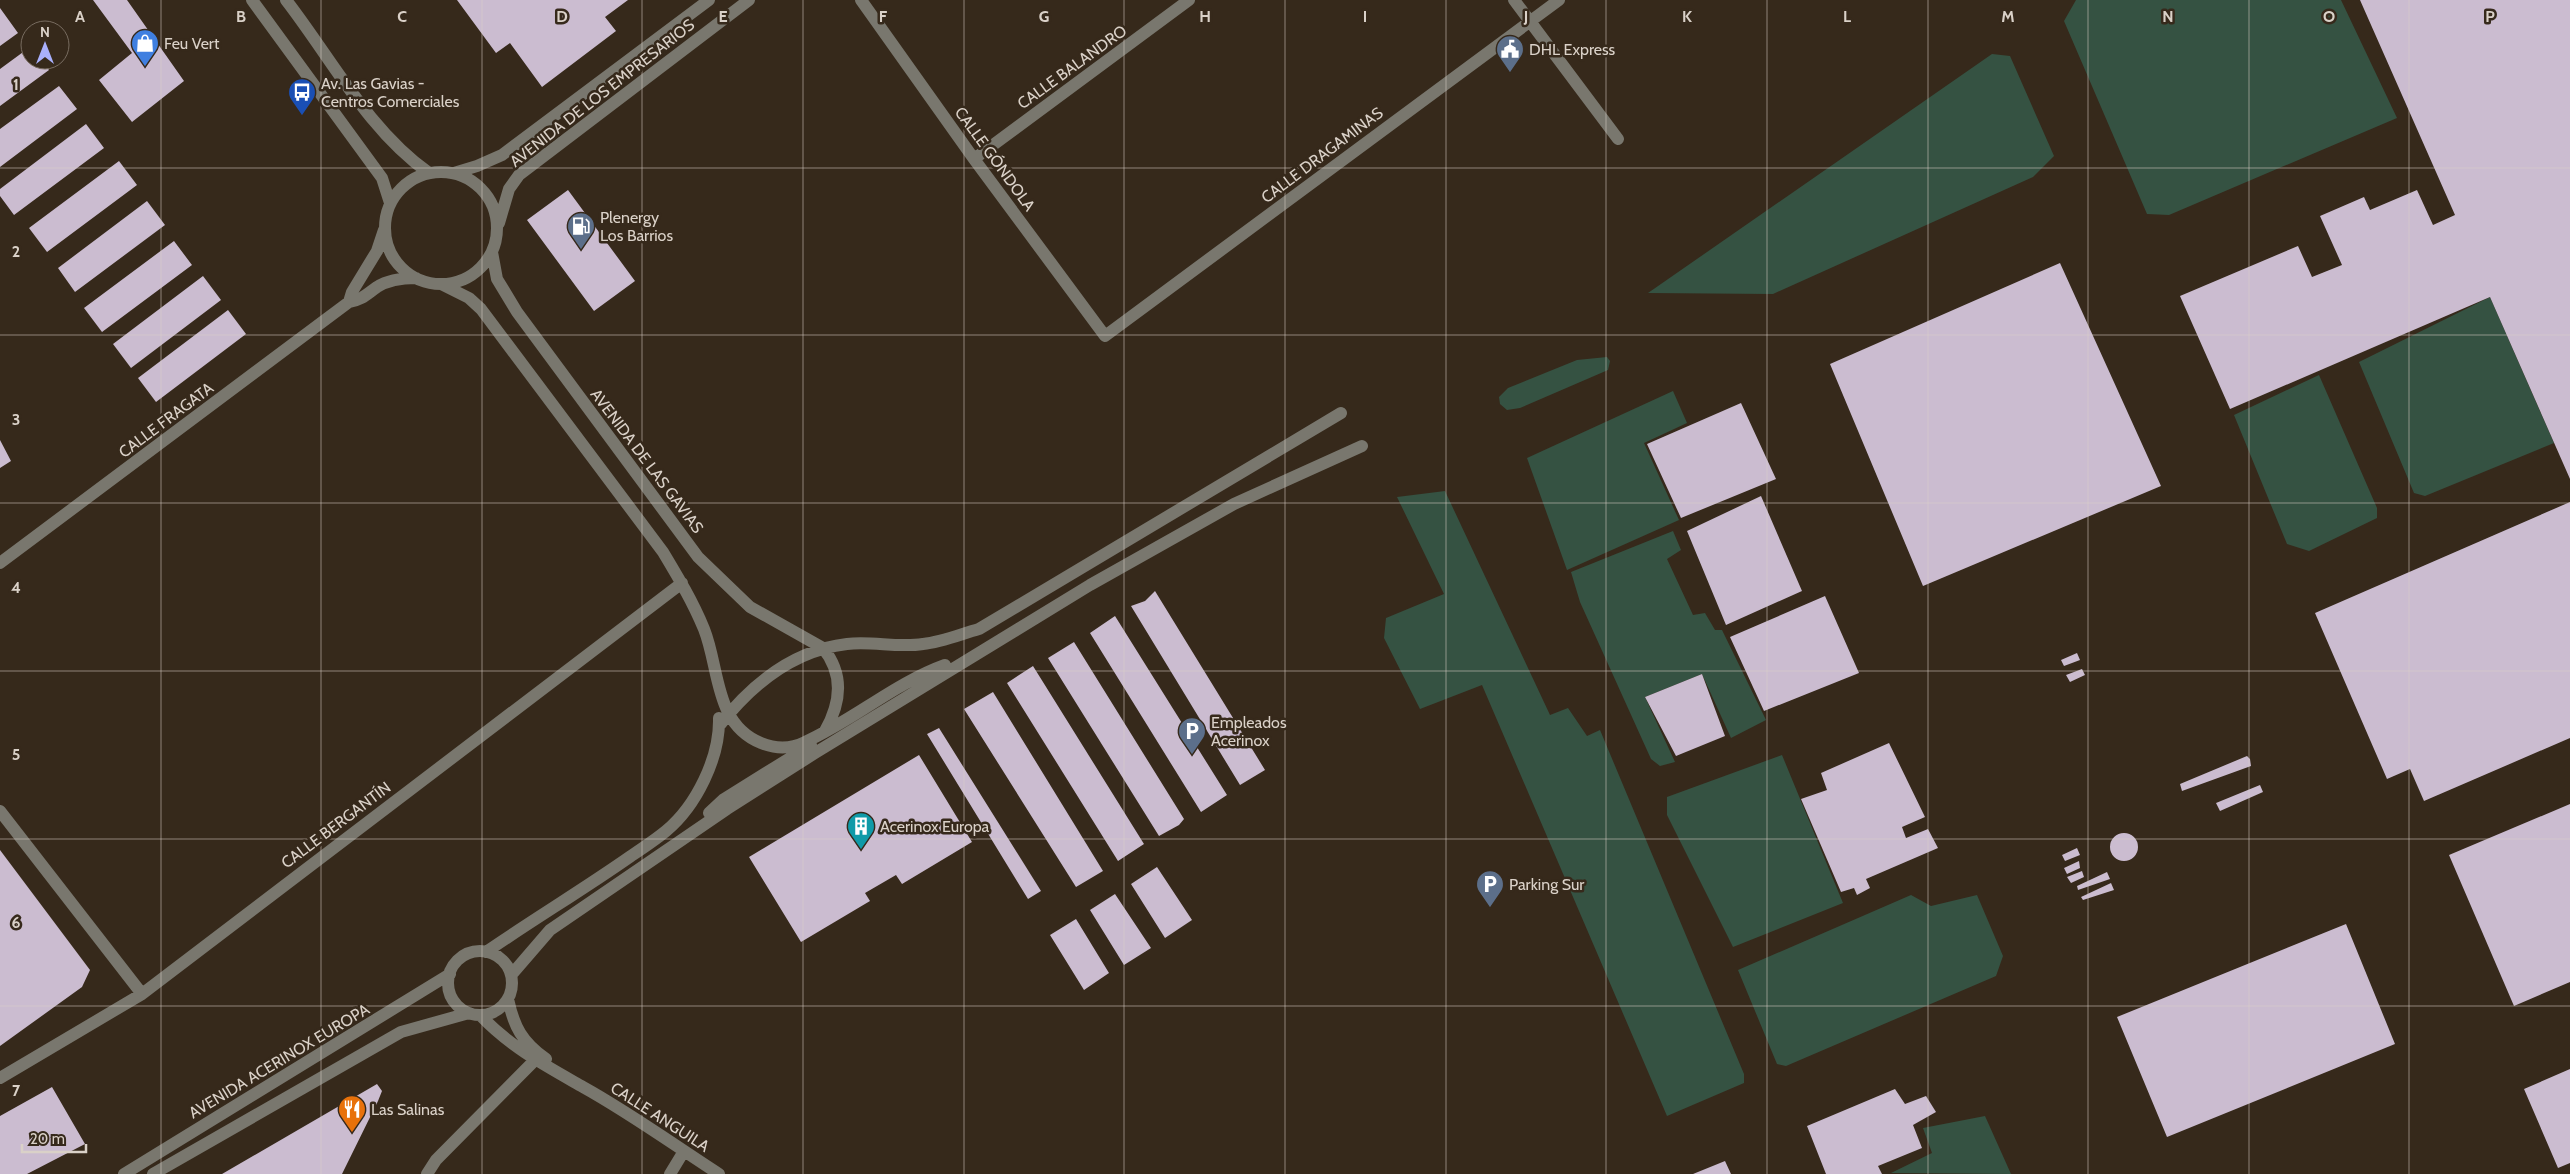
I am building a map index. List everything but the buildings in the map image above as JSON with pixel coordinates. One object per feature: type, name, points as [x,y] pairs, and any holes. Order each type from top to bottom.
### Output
[{"type":"street","points":[[252,0],[382,178],[390,203]]},
{"type":"street","points":[[286,0],[373,120],[403,152],[429,172]]},
{"type":"street","name":"AVENIDA DE LOS EMPRESARIOS","points":[[454,173],[477,166],[502,155],[709,0]]},
{"type":"street","name":"AVENIDA DE LOS EMPRESARIOS","points":[[498,228],[509,189],[519,175],[749,0]]},
{"type":"street","name":"CALLE GÓNDOLA","points":[[861,0],[974,159],[1105,336]]},
{"type":"street","name":"CALLE BALANDRO","points":[[974,159],[1189,0]]},
{"type":"street","points":[[1514,0],[1618,139]]},
{"type":"street","name":"CALLE DRAGAMINAS","points":[[1105,336],[1559,0]]},
{"type":"street","points":[[441,284],[466,279],[480,268],[492,252],[498,228],[492,204],[486,193],[477,184],[454,173],[429,172],[406,184],[390,203],[384,228],[386,240],[393,257],[406,272],[416,278],[441,284],[469,298],[482,309],[662,552],[682,583],[704,630],[718,690],[729,714],[752,739],[768,745],[792,746],[824,733],[908,683],[943,666],[969,659]]},
{"type":"street","name":"CALLE FRAGATA","points":[[349,302],[352,292],[377,251],[384,228]]},
{"type":"street","name":"AVENIDA DE LAS GAVIAS","points":[[492,252],[497,279],[517,312],[698,557],[750,607],[823,648]]},
{"type":"street","name":"CALLE FRAGATA","points":[[0,562],[349,302],[360,301],[378,286],[389,282],[416,278]]},
{"type":"street","points":[[719,726],[765,680],[789,662],[823,648],[849,643],[898,647],[925,644],[979,629],[1341,413]]},
{"type":"street","points":[[512,974],[550,930],[683,839],[815,753],[1090,584],[1234,504],[1362,446]]},
{"type":"street","name":"CALLE BERGANTÍN","points":[[0,1078],[142,994],[682,583]]},
{"type":"street","points":[[683,839],[724,799],[807,748],[824,733],[836,710],[839,688],[836,670],[823,648]]},
{"type":"street","points":[[486,952],[502,959],[512,974],[513,983],[508,999],[496,1011],[474,1014],[462,1009],[451,997],[448,982],[454,966],[467,954],[486,952],[611,870],[666,831],[693,798],[708,770],[719,726],[718,690]]},
{"type":"street","points":[[0,811],[142,994]]},
{"type":"street","name":"AVENIDA ACERINOX EUROPA","points":[[124,1174],[450,974]]},
{"type":"street","name":"CALLE ANGUILA","points":[[508,999],[516,1028],[537,1058]]},
{"type":"street","name":"AVENIDA ACERINOX EUROPA","points":[[153,1174],[401,1032],[474,1014]]},
{"type":"street","name":"CALLE ANGUILA","points":[[474,1014],[502,1036],[719,1174]]},
{"type":"street","points":[[427,1174],[436,1160],[537,1058]]},
{"type":"street","points":[[670,1174],[684,1151]]},
{"type":"green space","points":[[2076,0],[2341,0],[2397,118],[2169,215],[2147,214],[2064,21]]},
{"type":"green space","points":[[1992,54],[2010,56],[2054,156],[2033,177],[1773,294],[1648,293]]},
{"type":"green space","points":[[2490,297],[2554,443],[2425,496],[2414,493],[2359,362]]},
{"type":"green space","points":[[1607,357],[1610,361],[1608,370],[1520,408],[1507,410],[1500,404],[1499,397],[1508,388],[1577,360]]},
{"type":"green space","points":[[2319,375],[2377,508],[2377,518],[2309,551],[2287,544],[2234,415]]},
{"type":"green space","points":[[1673,391],[1687,423],[1644,443],[1679,520],[1567,570],[1527,458]]},
{"type":"green space","points":[[1445,491],[1550,715],[1568,708],[1587,736],[1600,730],[1744,1074],[1744,1083],[1667,1116],[1482,685],[1420,709],[1384,638],[1386,618],[1444,594],[1397,497]]},
{"type":"green space","points":[[1673,531],[1681,550],[1667,559],[1693,615],[1705,613],[1715,630],[1722,630],[1766,720],[1731,738],[1702,674],[1645,697],[1675,762],[1660,766],[1651,759],[1580,602],[1571,572]]},
{"type":"green space","points":[[1782,755],[1843,903],[1733,947],[1667,815],[1667,797]]},
{"type":"green space","points":[[1911,895],[1931,906],[1977,895],[2003,956],[1996,976],[1786,1066],[1777,1064],[1738,970]]},
{"type":"green space","points":[[1985,1116],[2011,1174],[1891,1173],[1932,1153],[1923,1128]]},
{"type":"place","name":"Feu Vert","points":[[145,67]]},
{"type":"place","name":"DHL Express","points":[[1510,73]]},
{"type":"place","name":"Av. Las Gavias - Centros Comerciales","points":[[302,116]]},
{"type":"place","name":"Plenergy Los Barrios","points":[[581,250]]},
{"type":"place","name":"Empleados Acerinox","points":[[1192,755]]},
{"type":"place","name":"Acerinox Europa","points":[[861,850]]},
{"type":"place","name":"Parking Sur","points":[[1490,908]]},
{"type":"place","name":"Las Salinas","points":[[352,1133]]}]
